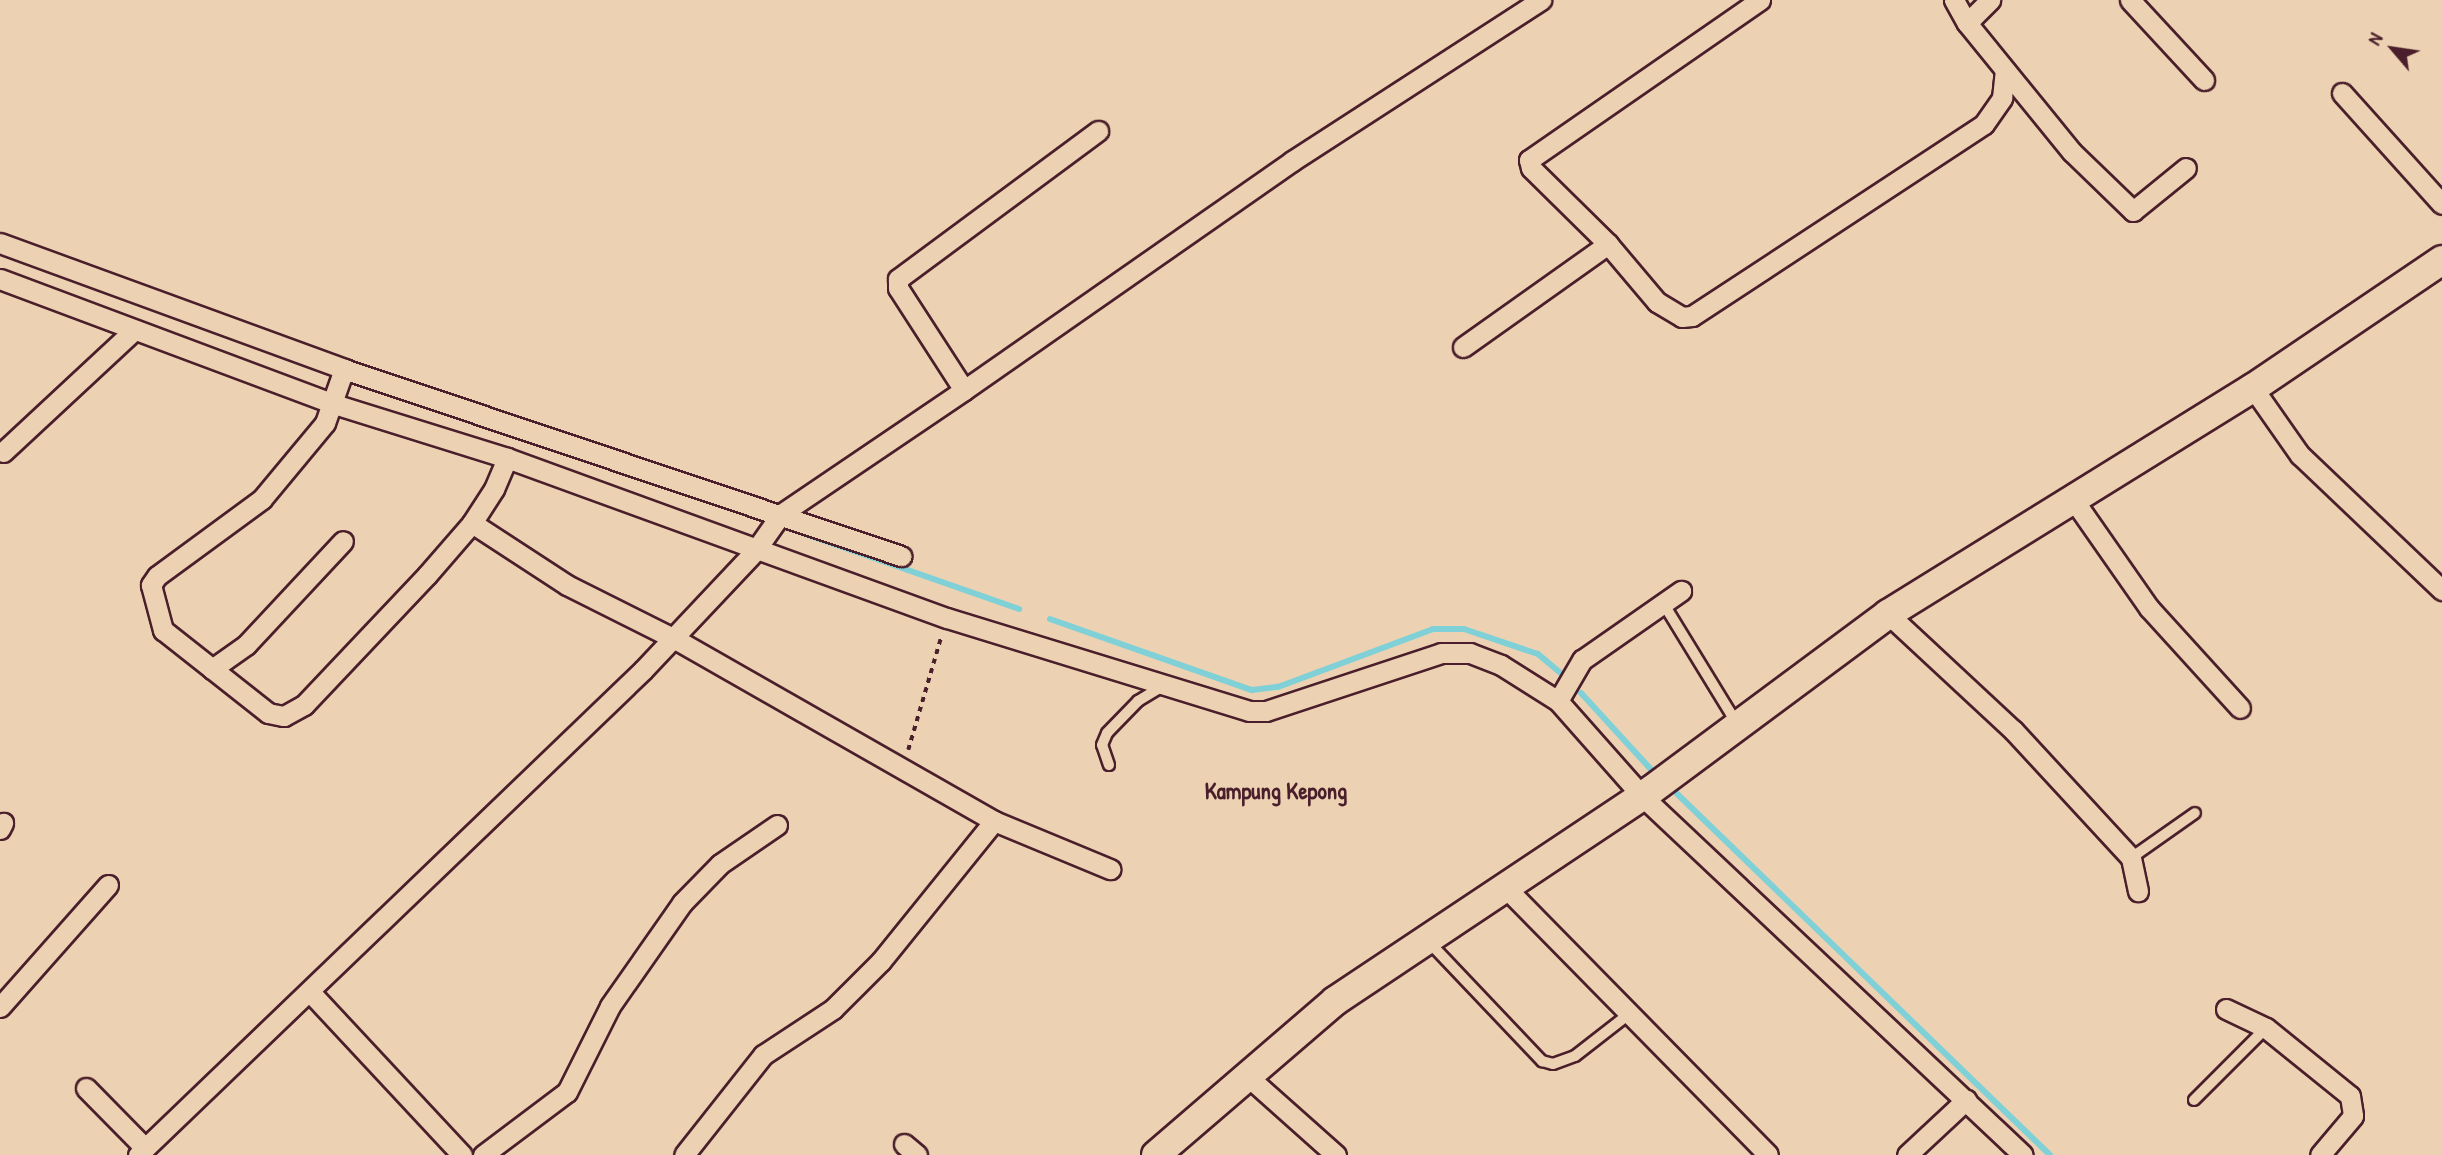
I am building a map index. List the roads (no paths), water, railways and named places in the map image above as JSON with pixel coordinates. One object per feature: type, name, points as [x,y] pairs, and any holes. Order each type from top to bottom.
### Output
[{"type":"main road","points":[[1156,1155],[1245,1074],[1335,1001],[1646,793],[1888,614],[2253,388],[2439,269]]},
{"type":"street","points":[[86,1088],[142,1151],[674,639],[757,548],[778,517],[1292,161],[1541,0]]},
{"type":"street","points":[[1760,0],[1530,157],[1531,168],[1608,244],[1664,309],[1692,316],[1984,124],[2002,98],[2005,70]]},
{"type":"street","points":[[1954,0],[1967,23],[2072,152],[2133,211],[2186,168]]},
{"type":"street","points":[[1967,23],[1990,0]]},
{"type":"street","points":[[2130,0],[2204,80]]},
{"type":"street","points":[[2342,93],[2442,204]]},
{"type":"street","points":[[964,390],[898,288],[898,279],[1098,131]]},
{"type":"street","points":[[0,243],[344,371],[901,556]]},
{"type":"street","points":[[1464,347],[1608,244]]},
{"type":"street","points":[[1,282],[335,401],[507,457],[947,618],[1257,713],[1441,653],[1470,653],[1531,680],[1558,701],[1646,793],[2023,1155]]},
{"type":"street","points":[[3,452],[133,331]]},
{"type":"street","points":[[344,371],[335,401],[313,442],[262,499],[157,576],[151,585],[158,623],[268,713],[293,713],[472,523],[495,489],[507,457]]},
{"type":"street","points":[[2253,388],[2300,455],[2442,590]]},
{"type":"street","points":[[2073,499],[2149,608],[2240,708]]},
{"type":"street","points":[[472,523],[568,585],[674,639],[994,821],[1110,869]]},
{"type":"street","points":[[212,669],[246,645],[343,541]]},
{"type":"street","points":[[1558,701],[1582,660],[1681,591]]},
{"type":"street","points":[[1888,614],[2013,730],[2130,858],[2138,891]]},
{"type":"street","points":[[684,1155],[763,1055],[833,1009],[881,961],[994,821]]},
{"type":"street","points":[[483,1155],[567,1092],[610,1006],[682,902],[720,864],[777,825]]},
{"type":"street","points":[[0,1007],[108,885]]},
{"type":"street","points":[[1505,887],[1766,1154]]},
{"type":"street","points":[[310,992],[462,1155]]},
{"type":"street","points":[[2226,1009],[2266,1028],[2343,1087],[2353,1103],[2348,1124],[2320,1155]]},
{"type":"street","points":[[1245,1074],[1336,1155]]},
{"type":"street","points":[[1907,1155],[1966,1100]]},
{"type":"lane","points":[[1663,603],[1739,725]]},
{"type":"lane","points":[[1109,765],[1102,745],[1107,733],[1138,701],[1164,685]]},
{"type":"lane","points":[[2130,858],[2195,813]]},
{"type":"lane","points":[[1427,940],[1542,1061],[1553,1064],[1575,1056],[1629,1014]]},
{"type":"lane","points":[[2194,1100],[2266,1028]]},
{"type":"waterway","points":[[805,534],[1019,609]]},
{"type":"waterway","points":[[1050,619],[1252,690],[1278,687],[1433,629],[1464,629],[1538,654],[1567,678]]},
{"type":"waterway","points":[[1581,693],[1658,777]]},
{"type":"waterway","points":[[1669,786],[2050,1155]]},
{"type":"district","name":"Kampung Kepong","points":[[1276,791]]}]
